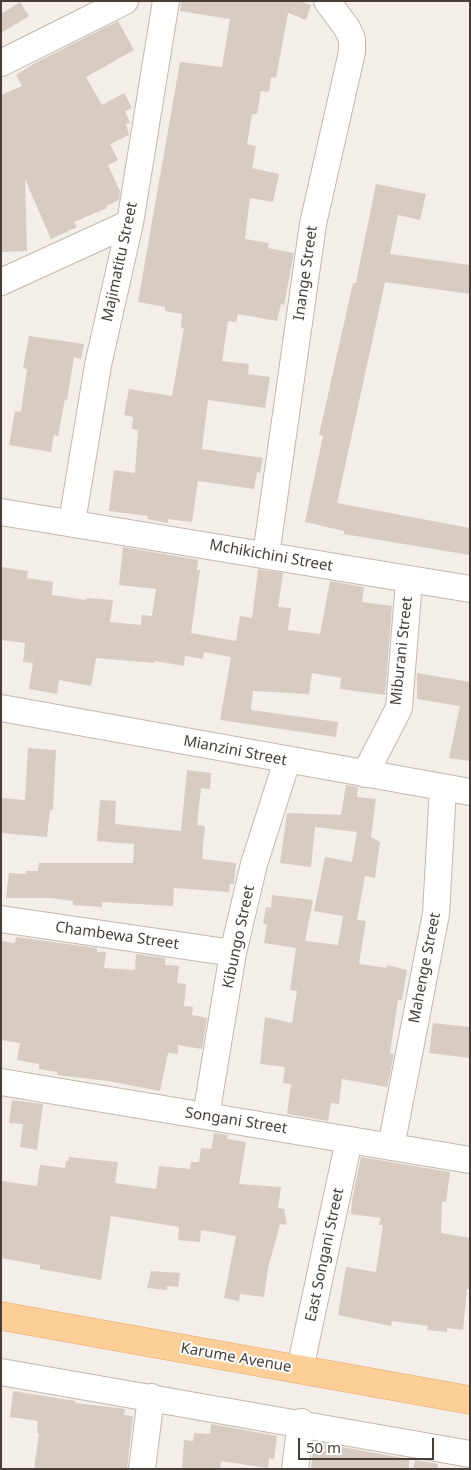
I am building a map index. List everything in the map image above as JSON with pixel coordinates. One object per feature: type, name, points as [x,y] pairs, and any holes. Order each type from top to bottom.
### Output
[{"type":"main road","name":"Karume Avenue","points":[[1,1316],[470,1400]]},
{"type":"street","points":[[1,63],[125,1]]},
{"type":"street","name":"Majimatitu Street","points":[[72,522],[98,365],[130,224],[166,1]]},
{"type":"street","name":"Inange Street","points":[[266,555],[313,224],[352,52],[352,39],[347,28],[327,1]]},
{"type":"street","points":[[1,282],[130,224]]},
{"type":"street","name":"Mchikichini Street","points":[[1,512],[72,522],[470,589]]},
{"type":"street","name":"Miburani Street","points":[[364,774],[399,708],[409,580]]},
{"type":"street","name":"Mianzini Street","points":[[1,708],[287,761],[470,792]]},
{"type":"street","name":"Kibungo Street","points":[[206,1116],[233,953],[254,864],[287,761]]},
{"type":"street","name":"Mahenge Street","points":[[390,1147],[436,914],[443,788]]},
{"type":"street","name":"Chambewa Street","points":[[1,919],[233,953]]},
{"type":"street","name":"Songani Street","points":[[1,1082],[470,1160]]},
{"type":"street","name":"East Songani Street","points":[[300,1369],[349,1140]]},
{"type":"street","points":[[1,1372],[301,1422],[456,1458]]},
{"type":"street","points":[[142,1469],[151,1397]]},
{"type":"street","points":[[295,1469],[301,1422]]},
{"type":"building","points":[[181,1],[299,1],[311,5],[306,20],[288,13],[276,78],[271,77],[269,92],[261,91],[257,114],[252,114],[247,144],[256,146],[252,168],[279,174],[273,202],[250,198],[245,239],[269,243],[268,248],[294,253],[284,305],[281,304],[277,321],[238,314],[236,322],[228,321],[222,361],[249,364],[248,374],[270,377],[265,408],[208,400],[202,449],[263,458],[260,473],[257,472],[254,489],[198,481],[192,522],[168,519],[168,523],[147,519],[148,516],[109,511],[114,470],[135,473],[138,430],[132,429],[133,417],[124,415],[129,389],[172,396],[184,328],[181,328],[182,314],[165,311],[165,307],[138,302],[180,62],[222,67],[230,19],[180,11]]},
{"type":"building","points":[[20,2],[29,16],[1,33],[1,14]]},
{"type":"building","points":[[118,21],[134,50],[86,77],[102,105],[124,93],[132,108],[125,111],[130,123],[126,124],[129,135],[110,144],[118,160],[108,165],[120,191],[119,200],[106,206],[107,208],[74,222],[77,227],[51,239],[25,179],[27,251],[1,252],[1,95],[22,86],[16,75],[35,63]]},
{"type":"building","points":[[376,184],[426,194],[420,220],[398,215],[390,254],[470,265],[470,294],[385,282],[337,503],[470,528],[470,555],[344,534],[344,531],[305,522],[323,436],[319,435],[353,283],[356,283]]},
{"type":"building","points":[[29,336],[84,344],[81,359],[74,357],[67,400],[65,399],[58,436],[54,435],[51,452],[9,445],[15,411],[21,412],[27,369],[23,368]]},
{"type":"building","points":[[123,547],[198,560],[197,570],[200,570],[191,633],[236,641],[240,616],[252,618],[258,569],[283,573],[278,607],[291,608],[288,630],[320,634],[330,581],[364,587],[362,602],[392,606],[385,695],[340,689],[341,678],[312,673],[309,694],[253,691],[251,710],[338,722],[336,737],[220,720],[231,657],[204,652],[203,659],[185,656],[184,666],[155,661],[155,663],[96,658],[91,686],[59,680],[57,694],[29,689],[33,663],[23,662],[25,643],[1,640],[1,567],[28,571],[27,578],[53,582],[52,595],[86,600],[86,598],[113,600],[110,622],[141,625],[142,615],[152,616],[156,589],[119,585]]},
{"type":"building","points":[[417,673],[470,682],[470,761],[449,758],[460,706],[417,699]]},
{"type":"building","points":[[28,748],[56,750],[53,810],[50,810],[47,837],[1,833],[1,798],[25,800]]},
{"type":"building","points":[[187,770],[211,773],[210,789],[201,788],[197,825],[205,826],[202,859],[236,863],[234,884],[230,884],[229,892],[174,888],[173,906],[102,902],[102,907],[73,905],[73,901],[51,898],[6,898],[9,873],[26,874],[26,871],[38,871],[39,863],[133,863],[134,844],[97,841],[100,800],[116,801],[115,824],[181,831]]},
{"type":"building","points":[[346,785],[358,787],[357,797],[376,799],[371,837],[380,842],[375,878],[365,876],[357,920],[366,921],[359,964],[387,968],[387,965],[407,970],[402,1000],[398,1000],[390,1053],[394,1054],[387,1087],[342,1079],[339,1104],[331,1103],[328,1121],[287,1114],[291,1084],[283,1083],[285,1067],[260,1064],[265,1017],[292,1023],[297,991],[290,990],[296,948],[264,943],[267,924],[263,924],[266,907],[271,908],[272,895],[313,900],[305,941],[338,945],[343,916],[314,911],[325,857],[352,862],[357,832],[315,827],[311,867],[280,863],[287,813],[341,815]]},
{"type":"building","points":[[16,937],[97,948],[97,952],[106,952],[104,968],[135,970],[136,954],[165,958],[165,965],[179,966],[177,983],[186,984],[184,1006],[193,1007],[192,1015],[207,1018],[202,1049],[178,1045],[178,1054],[168,1053],[160,1091],[108,1081],[57,1075],[57,1072],[39,1069],[39,1064],[17,1060],[20,1043],[1,1040],[1,941],[15,943]]},
{"type":"building","points":[[433,1023],[470,1027],[470,1058],[429,1053]]},
{"type":"building","points":[[12,1100],[43,1104],[37,1150],[20,1147],[23,1124],[9,1123]]},
{"type":"building","points":[[214,1133],[228,1135],[227,1139],[246,1142],[239,1184],[281,1187],[278,1208],[284,1209],[287,1225],[280,1224],[268,1268],[264,1297],[240,1294],[239,1301],[224,1298],[236,1236],[201,1230],[200,1242],[178,1240],[179,1227],[111,1216],[101,1280],[40,1269],[40,1265],[1,1258],[1,1181],[37,1186],[40,1165],[65,1168],[69,1157],[118,1162],[115,1183],[156,1189],[159,1166],[190,1169],[191,1162],[199,1162],[201,1148],[211,1149]]},
{"type":"building","points":[[361,1157],[450,1172],[446,1202],[442,1202],[441,1233],[470,1238],[470,1289],[467,1289],[463,1330],[447,1328],[447,1332],[427,1330],[428,1326],[392,1321],[391,1326],[338,1315],[346,1267],[376,1272],[383,1225],[379,1225],[381,1218],[351,1214]]},
{"type":"building","points":[[151,1271],[180,1273],[178,1287],[167,1286],[167,1290],[147,1288]]},
{"type":"building","points":[[13,1391],[75,1401],[75,1403],[125,1409],[124,1415],[133,1416],[127,1469],[34,1469],[39,1434],[37,1433],[38,1421],[10,1417]]},
{"type":"building","points":[[211,1424],[277,1436],[274,1459],[269,1458],[268,1468],[221,1461],[220,1469],[182,1469],[184,1440],[193,1441],[194,1433],[210,1434]]},
{"type":"building","points":[[314,1442],[409,1459],[409,1469],[311,1469]]},
{"type":"building","points":[[415,1460],[438,1464],[437,1469],[413,1469]]}]
